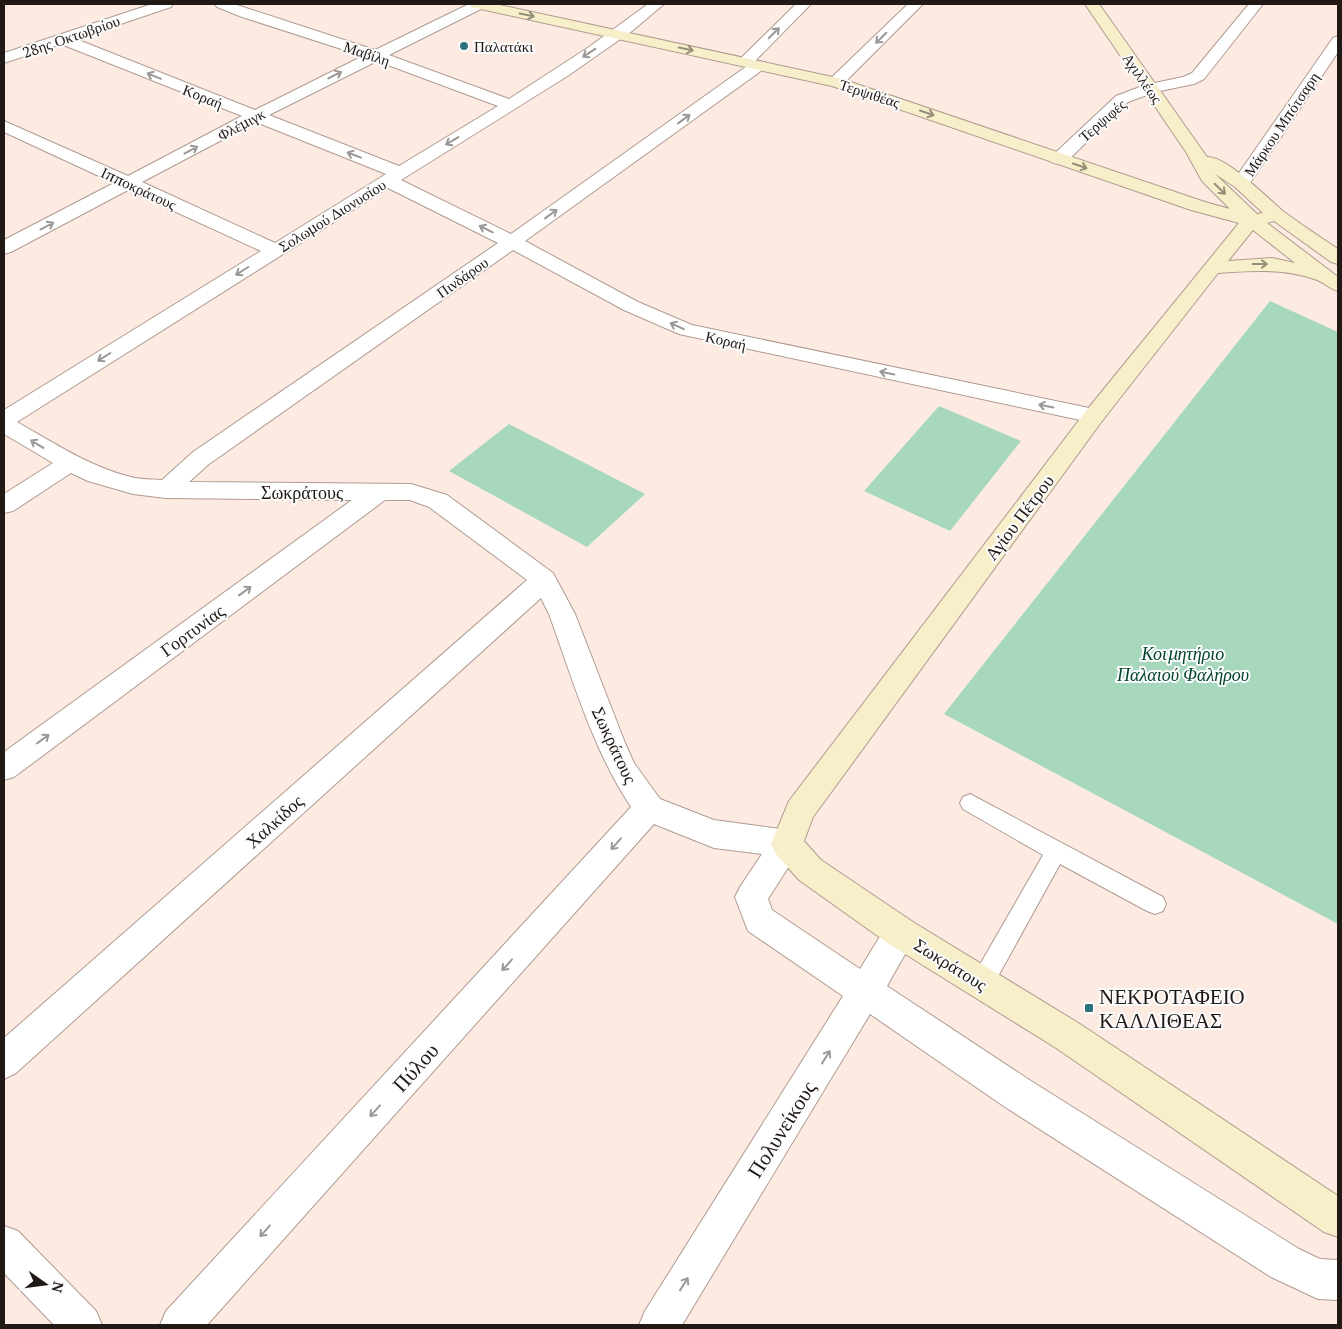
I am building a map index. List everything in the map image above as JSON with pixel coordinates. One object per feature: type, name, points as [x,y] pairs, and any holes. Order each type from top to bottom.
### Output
[{"type":"street","name":"28ης Οκτωβρίου","points":[[4,58],[166,4]]},
{"type":"street","name":"Μαβίλη","points":[[222,4],[247,14],[374,55],[511,105]]},
{"type":"street","name":"Φλέμιγκ","points":[[4,248],[255,116],[479,4]]},
{"type":"street","name":"Τερψιθέας","points":[[479,4],[836,82],[1059,159],[1206,208],[1252,221]]},
{"type":"street","name":"Σολωμού Διονυσίου","points":[[4,422],[275,250],[511,105],[618,35],[656,4]]},
{"type":"street","name":"Πινδάρου","points":[[166,490],[201,458],[512,242],[752,64],[804,4]]},
{"type":"street","points":[[836,82],[916,4]]},
{"type":"street","name":"Αχιλλέως","points":[[1092,4],[1195,152],[1208,177],[1252,221]]},
{"type":"street","name":"Τερψιφές","points":[[1059,159],[1122,99],[1151,88],[1188,81],[1198,76],[1256,4]]},
{"type":"street","name":"Κοραή","points":[[62,39],[255,116],[394,177],[631,306],[686,330],[1094,416]]},
{"type":"street","name":"Μάρκου Μπότσαρη","points":[[1241,183],[1338,41]]},
{"type":"street","name":"Ιπποκράτους","points":[[4,126],[275,250]]},
{"type":"street","name":"Αχιλλέως","points":[[1195,152],[1241,183],[1277,215],[1338,258]]},
{"type":"street","points":[[1252,221],[1277,215]]},
{"type":"street","points":[[1252,221],[1332,281]]},
{"type":"street","name":"Αγίου Πέτρου","points":[[786,844],[800,810],[1094,416],[1211,268],[1243,229],[1252,221]]},
{"type":"street","points":[[1211,268],[1272,264],[1299,269],[1332,281]]},
{"type":"street","name":"Σωκράτους","points":[[4,422],[70,463],[96,475],[121,483],[166,490],[222,492],[411,492],[438,500],[544,580],[562,614],[610,743],[624,772],[649,808]]},
{"type":"street","points":[[4,505],[70,463]]},
{"type":"street","name":"Γορτυνίας","points":[[4,768],[381,491]]},
{"type":"street","name":"Χαλκίδος","points":[[4,1061],[544,580]]},
{"type":"street","points":[[649,808],[714,834],[786,844],[751,897],[759,920],[1018,1094],[1285,1263],[1318,1279],[1338,1280]]},
{"type":"street","name":"Πύλου","points":[[180,1325],[649,808]]},
{"type":"street","name":"Σωκράτους","points":[[786,844],[810,870],[901,932],[1068,1036],[1338,1218]]},
{"type":"street","name":"Πολυνείκους","points":[[659,1325],[901,932]]},
{"type":"street","points":[[4,1245],[82,1325]]},
{"type":"lane","points":[[970,803],[1155,904]]},
{"type":"lane","points":[[982,983],[1056,851]]},
{"type":"green space","name":"Κοιμητήριο Παλαιού Φαλήρου","points":[[1270,301],[1338,332],[1338,924],[944,714]]},
{"type":"green space","points":[[939,406],[1021,441],[950,531],[864,491]]},
{"type":"green space","points":[[509,424],[645,494],[587,547],[449,471]]},
{"type":"place","name":"Παλατάκι","points":[[464,46]]},
{"type":"place","name":"ΝΕΚΡΟΤΑΦΕΙΟ ΚΑΛΛΙΘΕΑΣ","points":[[1089,1008]]}]
